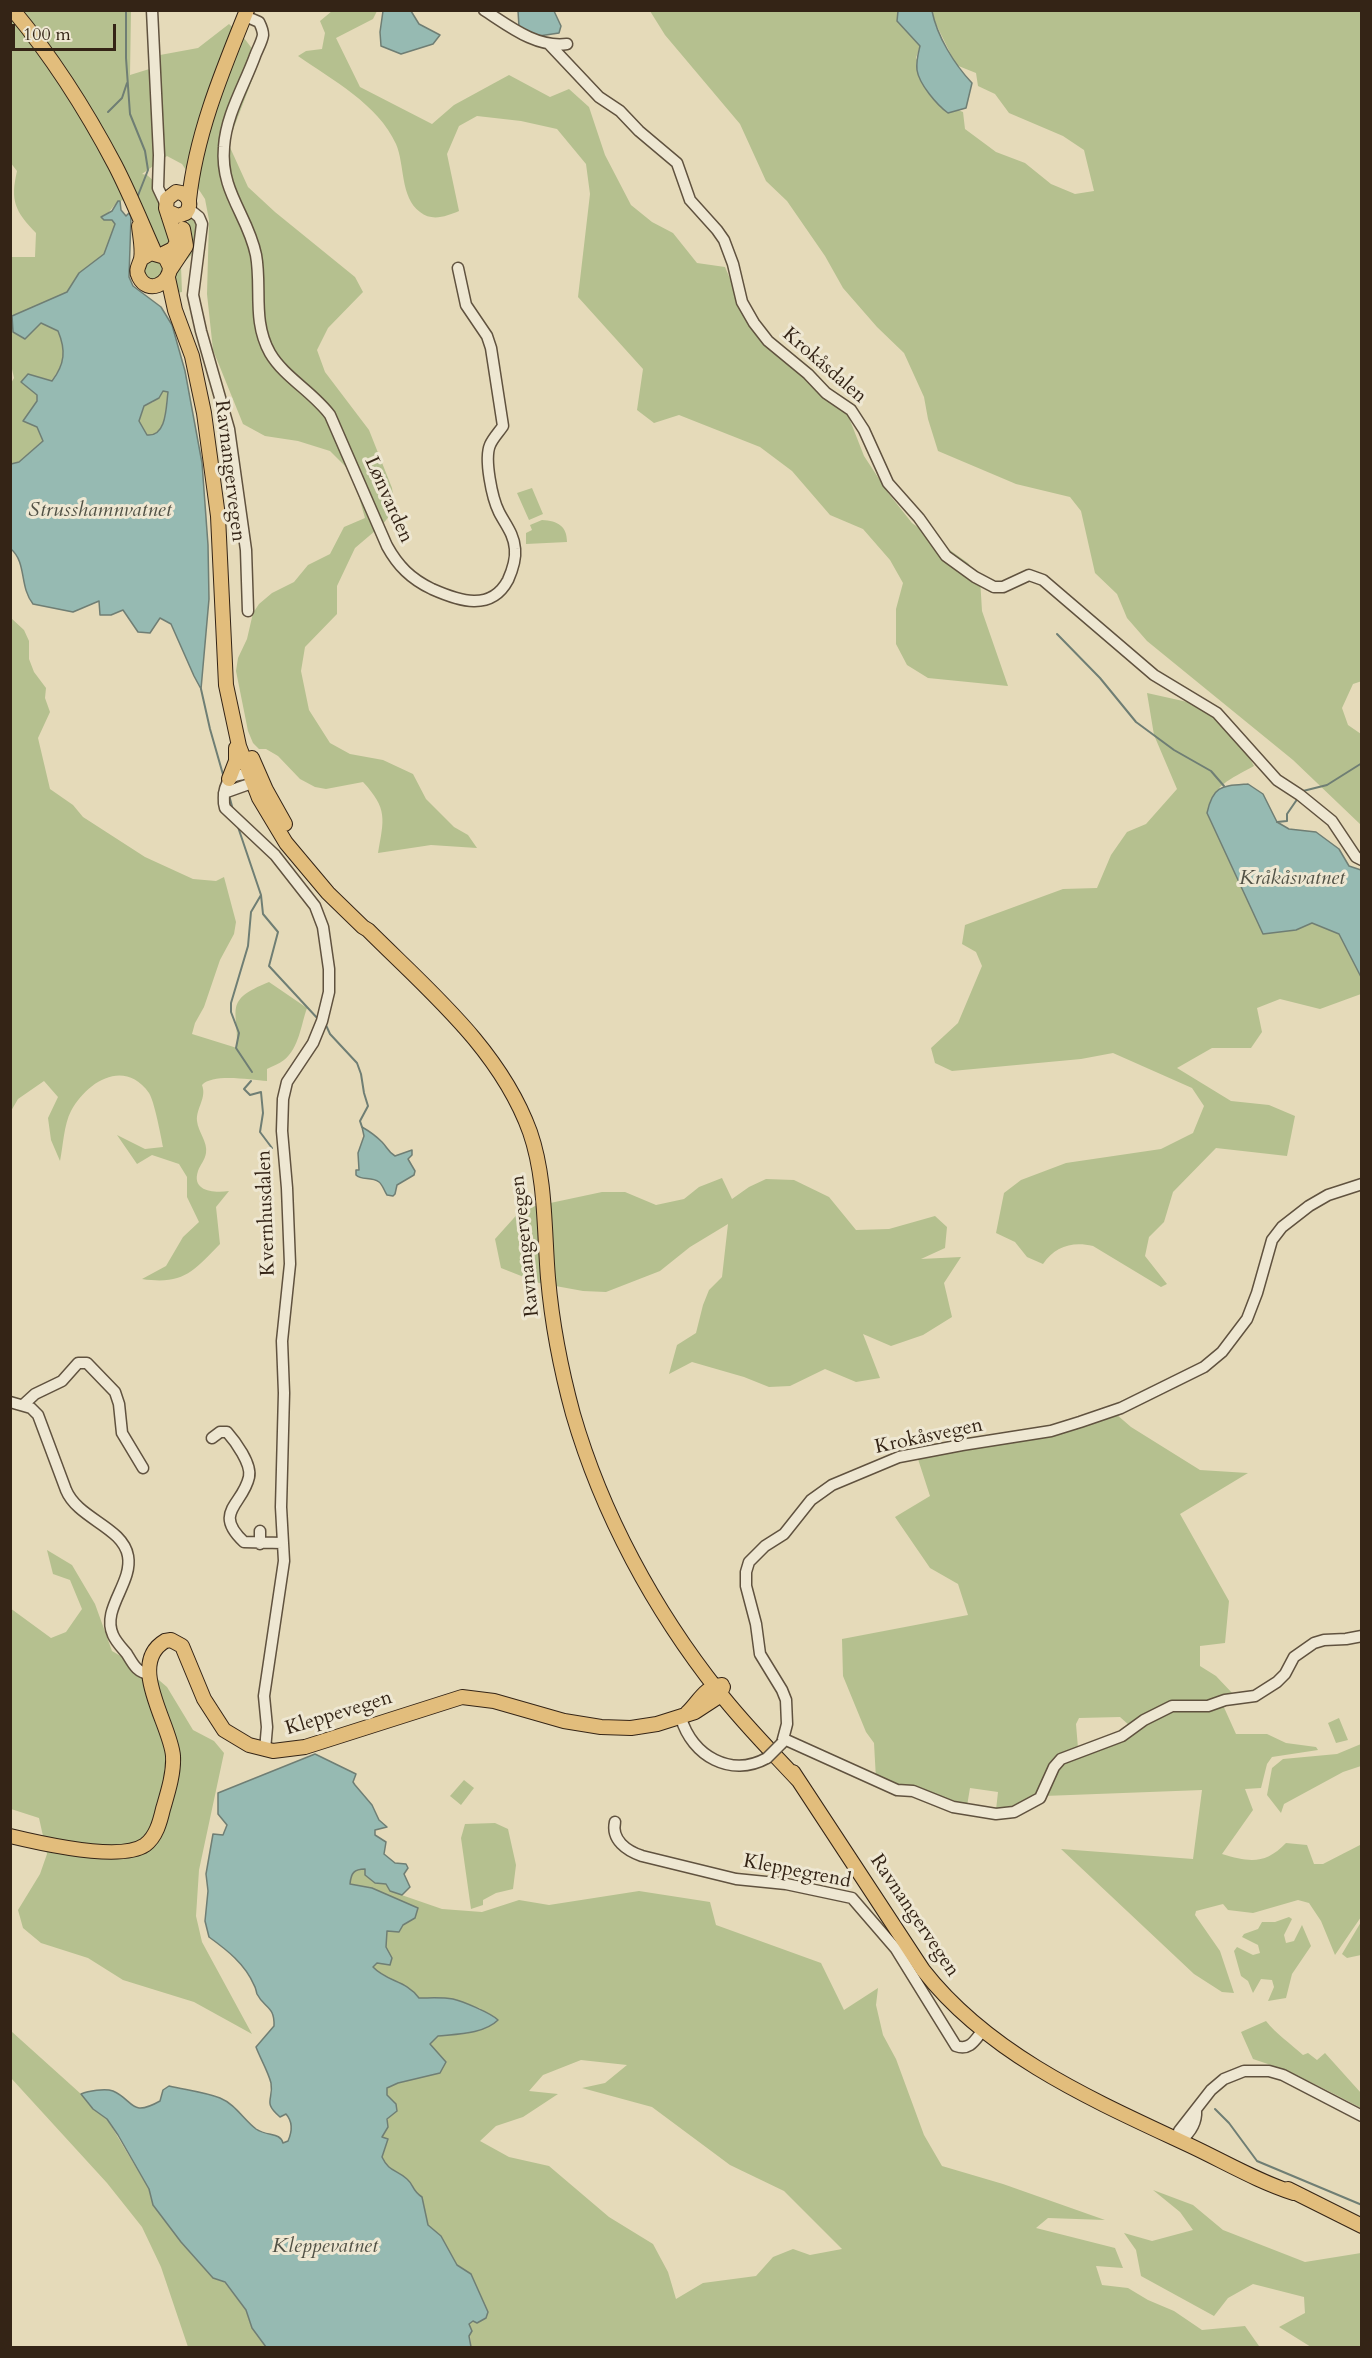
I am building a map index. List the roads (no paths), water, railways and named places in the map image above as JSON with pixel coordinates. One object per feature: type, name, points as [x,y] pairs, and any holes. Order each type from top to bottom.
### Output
[{"type":"main road","points":[[13,10],[79,102],[114,163],[158,254],[169,263],[169,274]]},
{"type":"main road","points":[[138,215],[141,259],[137,270],[139,277],[150,286],[162,284],[186,246],[188,208],[195,164],[216,88],[246,13]]},
{"type":"main road","points":[[141,259],[147,254],[158,254],[173,249],[177,242],[171,201],[186,183],[195,164]]},
{"type":"main road","points":[[171,201],[186,195],[188,208]]},
{"type":"main road","points":[[171,201],[175,216],[188,208]]},
{"type":"main road","name":"Ravnangervegen","points":[[169,274],[175,310],[192,356],[208,442],[218,516],[227,665],[235,731],[272,821],[300,860],[480,1045],[504,1078],[522,1113],[539,1169],[551,1310],[560,1362],[574,1414],[593,1473],[616,1526],[675,1632],[719,1688],[779,1751],[840,1840],[923,1970],[949,1999],[983,2030],[1076,2090],[1182,2136],[1281,2189],[1362,2226]]},
{"type":"main road","name":"Ravnangervegen","points":[[150,286],[175,310]]},
{"type":"main road","name":"Ravnangervegen","points":[[227,665],[253,776]]},
{"type":"main road","points":[[229,779],[236,761],[235,731]]},
{"type":"main road","name":"Ravnangervegen","points":[[657,1599],[719,1688]]},
{"type":"main road","name":"Kleppevegen","points":[[10,1836],[60,1846],[108,1852],[130,1851],[150,1841],[162,1815],[173,1757],[167,1731],[154,1700],[150,1674],[153,1654],[161,1644],[171,1640],[178,1643],[186,1653],[204,1700],[224,1730],[249,1745],[265,1750],[279,1751],[305,1747],[462,1697],[494,1701],[564,1720],[601,1727],[631,1728],[681,1718],[704,1708],[719,1688]]},
{"type":"main road","points":[[693,1656],[700,1676],[700,1698]]},
{"type":"main road","points":[[681,1718],[700,1698],[719,1688]]},
{"type":"street","points":[[152,10],[159,171],[171,201]]},
{"type":"street","name":"Krokåsdalen","points":[[484,10],[506,26],[532,39],[549,44],[567,44]]},
{"type":"street","name":"Lønvarden","points":[[246,13],[259,22],[263,32],[226,135],[225,170],[233,201],[255,252],[257,307],[268,349],[272,357],[330,415],[387,546],[399,565],[415,580],[429,588],[463,599],[482,601],[491,599],[500,593],[512,571],[515,551],[510,530],[494,499],[489,468],[490,446],[503,426],[491,348],[487,336],[466,305],[458,268]]},
{"type":"street","name":"Krokåsdalen","points":[[549,44],[599,97],[620,111],[677,163],[690,201],[724,240],[733,264],[742,302],[754,323],[768,341],[808,374],[826,393],[852,410],[864,430],[888,483],[919,518],[945,555],[975,577],[994,587],[1003,587],[1029,575],[1043,580],[1154,675],[1217,713],[1277,780],[1332,821],[1356,857],[1362,860]]},
{"type":"street","points":[[188,208],[199,217],[202,224],[193,295],[229,429],[246,550],[248,611]]},
{"type":"street","points":[[220,792],[229,779],[253,776]]},
{"type":"street","points":[[220,792],[253,776]]},
{"type":"street","name":"Kvernhusdalen","points":[[220,792],[227,811],[274,855],[315,906],[323,927],[329,969],[328,992],[322,1021],[313,1043],[285,1086],[282,1114],[290,1264],[282,1341],[284,1393],[281,1507],[284,1568],[274,1617],[264,1696],[267,1727],[265,1750]]},
{"type":"street","name":"Krokåsvegen","points":[[783,1741],[787,1724],[786,1700],[760,1654],[756,1624],[746,1586],[746,1572],[749,1562],[765,1546],[784,1534],[811,1500],[832,1485],[898,1457],[1069,1426],[1121,1408],[1204,1367],[1222,1352],[1246,1319],[1252,1307],[1272,1240],[1282,1227],[1308,1206],[1328,1195],[1362,1184]]},
{"type":"street","points":[[23,1405],[35,1394],[62,1381],[78,1363],[87,1363],[114,1392],[119,1404],[122,1433],[143,1468]]},
{"type":"street","points":[[10,1402],[31,1408],[38,1415],[69,1497],[86,1514],[121,1540],[127,1550],[129,1558],[127,1578],[112,1614],[111,1628],[114,1638],[138,1670],[150,1674]]},
{"type":"street","points":[[212,1438],[220,1432],[227,1432],[238,1445],[250,1471],[249,1478],[233,1506],[229,1519],[234,1533],[244,1542],[282,1543]]},
{"type":"street","points":[[260,1531],[260,1544]]},
{"type":"street","points":[[681,1718],[692,1743],[704,1755],[717,1762],[743,1765],[767,1758],[783,1741],[897,1790],[913,1791],[953,1807],[1007,1814],[1039,1799],[1054,1767],[1066,1757],[1122,1736],[1144,1720],[1172,1706],[1208,1706],[1225,1700],[1255,1696],[1277,1682],[1285,1674],[1294,1657],[1314,1643],[1362,1636]]},
{"type":"street","name":"Kleppegrend","points":[[615,1822],[614,1829],[617,1839],[631,1852],[642,1856],[736,1879],[786,1884],[852,1898],[896,1949],[956,2046],[964,2049],[969,2047],[983,2030]]},
{"type":"street","points":[[1182,2136],[1196,2110],[1211,2090],[1224,2079],[1244,2072],[1269,2071],[1283,2075],[1362,2115]]},
{"type":"water","points":[[383,11],[411,11],[419,24],[440,35],[433,44],[401,54],[381,46]]},
{"type":"water","points":[[518,11],[554,11],[561,26],[559,33],[539,36],[519,27]]},
{"type":"water","points":[[898,11],[932,11],[947,49],[972,83],[966,108],[948,113],[925,88],[917,70],[920,46],[897,21]]},
{"type":"water","name":"Strusshamnvatnet","points":[[120,201],[121,210],[126,216],[129,213],[131,217],[129,277],[133,286],[161,307],[172,325],[185,371],[202,463],[208,545],[209,599],[201,689],[171,624],[160,618],[150,633],[138,632],[123,610],[111,615],[100,615],[99,601],[73,612],[33,604],[26,590],[19,561],[11,549],[11,464],[19,462],[43,441],[37,427],[23,421],[37,401],[37,395],[21,382],[28,374],[52,381],[60,369],[63,357],[58,331],[41,323],[25,339],[13,332],[12,316],[67,292],[79,273],[104,254],[115,224],[112,220],[104,220],[101,217],[112,211]],"holes":[[[163,391],[168,392],[162,426],[154,434],[147,435],[139,421],[144,406],[159,398]]]},
{"type":"water","name":"Kråkåsvatnet","points":[[1248,784],[1263,794],[1277,822],[1289,829],[1316,832],[1339,849],[1349,866],[1361,870],[1361,977],[1339,934],[1312,923],[1296,930],[1263,934],[1207,813],[1212,797],[1220,789],[1231,785]]},
{"type":"water","points":[[362,1127],[395,1156],[412,1150],[412,1155],[408,1159],[415,1171],[414,1175],[397,1185],[393,1196],[387,1195],[382,1185],[376,1180],[356,1175],[356,1170],[359,1170],[358,1153],[364,1136]]},
{"type":"water","name":"Kleppevatnet","points":[[315,1754],[356,1774],[353,1782],[372,1805],[379,1820],[387,1827],[375,1830],[375,1835],[386,1842],[384,1854],[395,1863],[406,1864],[408,1868],[404,1874],[410,1887],[402,1895],[390,1891],[386,1884],[375,1883],[365,1875],[365,1869],[354,1872],[351,1877],[350,1884],[372,1888],[418,1908],[415,1918],[403,1925],[399,1932],[387,1931],[386,1947],[392,1958],[390,1965],[377,1963],[373,1967],[384,1976],[414,1992],[419,1998],[453,1999],[498,2020],[478,2031],[438,2036],[430,2044],[446,2062],[440,2073],[398,2083],[387,2088],[387,2095],[396,2104],[397,2111],[387,2119],[388,2127],[382,2137],[388,2139],[382,2157],[385,2162],[407,2179],[422,2197],[428,2225],[441,2236],[457,2265],[471,2274],[488,2312],[486,2318],[469,2324],[472,2331],[469,2336],[471,2347],[266,2347],[252,2328],[246,2310],[225,2282],[213,2278],[181,2242],[153,2205],[149,2189],[118,2135],[107,2119],[93,2109],[81,2094],[110,2090],[133,2106],[143,2108],[160,2101],[163,2090],[169,2086],[201,2093],[225,2101],[256,2129],[279,2137],[283,2143],[288,2141],[291,2131],[290,2120],[286,2114],[280,2117],[271,2108],[271,2083],[256,2047],[274,2026],[273,2015],[260,1999],[241,1964],[209,1937],[205,1921],[208,1891],[206,1874],[213,1834],[223,1835],[227,1825],[218,1814],[218,1793]]},
{"type":"waterway","points":[[126,10],[126,58],[130,114],[145,151],[148,170],[137,198]]},
{"type":"waterway","points":[[108,112],[122,98],[127,83]]},
{"type":"waterway","points":[[1057,634],[1100,678],[1136,722],[1174,750],[1211,771],[1224,786]]},
{"type":"waterway","points":[[201,689],[224,778]]},
{"type":"waterway","points":[[1303,791],[1327,785],[1362,763]]},
{"type":"waterway","points":[[229,795],[233,810]]},
{"type":"waterway","points":[[1277,822],[1287,821],[1287,814],[1298,798]]},
{"type":"waterway","points":[[238,827],[261,895],[263,914],[278,932],[269,966],[319,1020]]},
{"type":"waterway","points":[[252,1072],[236,1048],[239,1033],[231,1012],[231,1003],[248,946],[251,912],[261,895]]},
{"type":"waterway","points":[[325,1023],[330,1034],[357,1063],[361,1074],[368,1106],[360,1121],[362,1127]]},
{"type":"waterway","points":[[251,1081],[244,1089],[250,1095],[261,1092],[263,1113],[260,1132],[272,1148]]},
{"type":"waterway","points":[[1215,2109],[1229,2123],[1257,2161],[1362,2205]]}]
